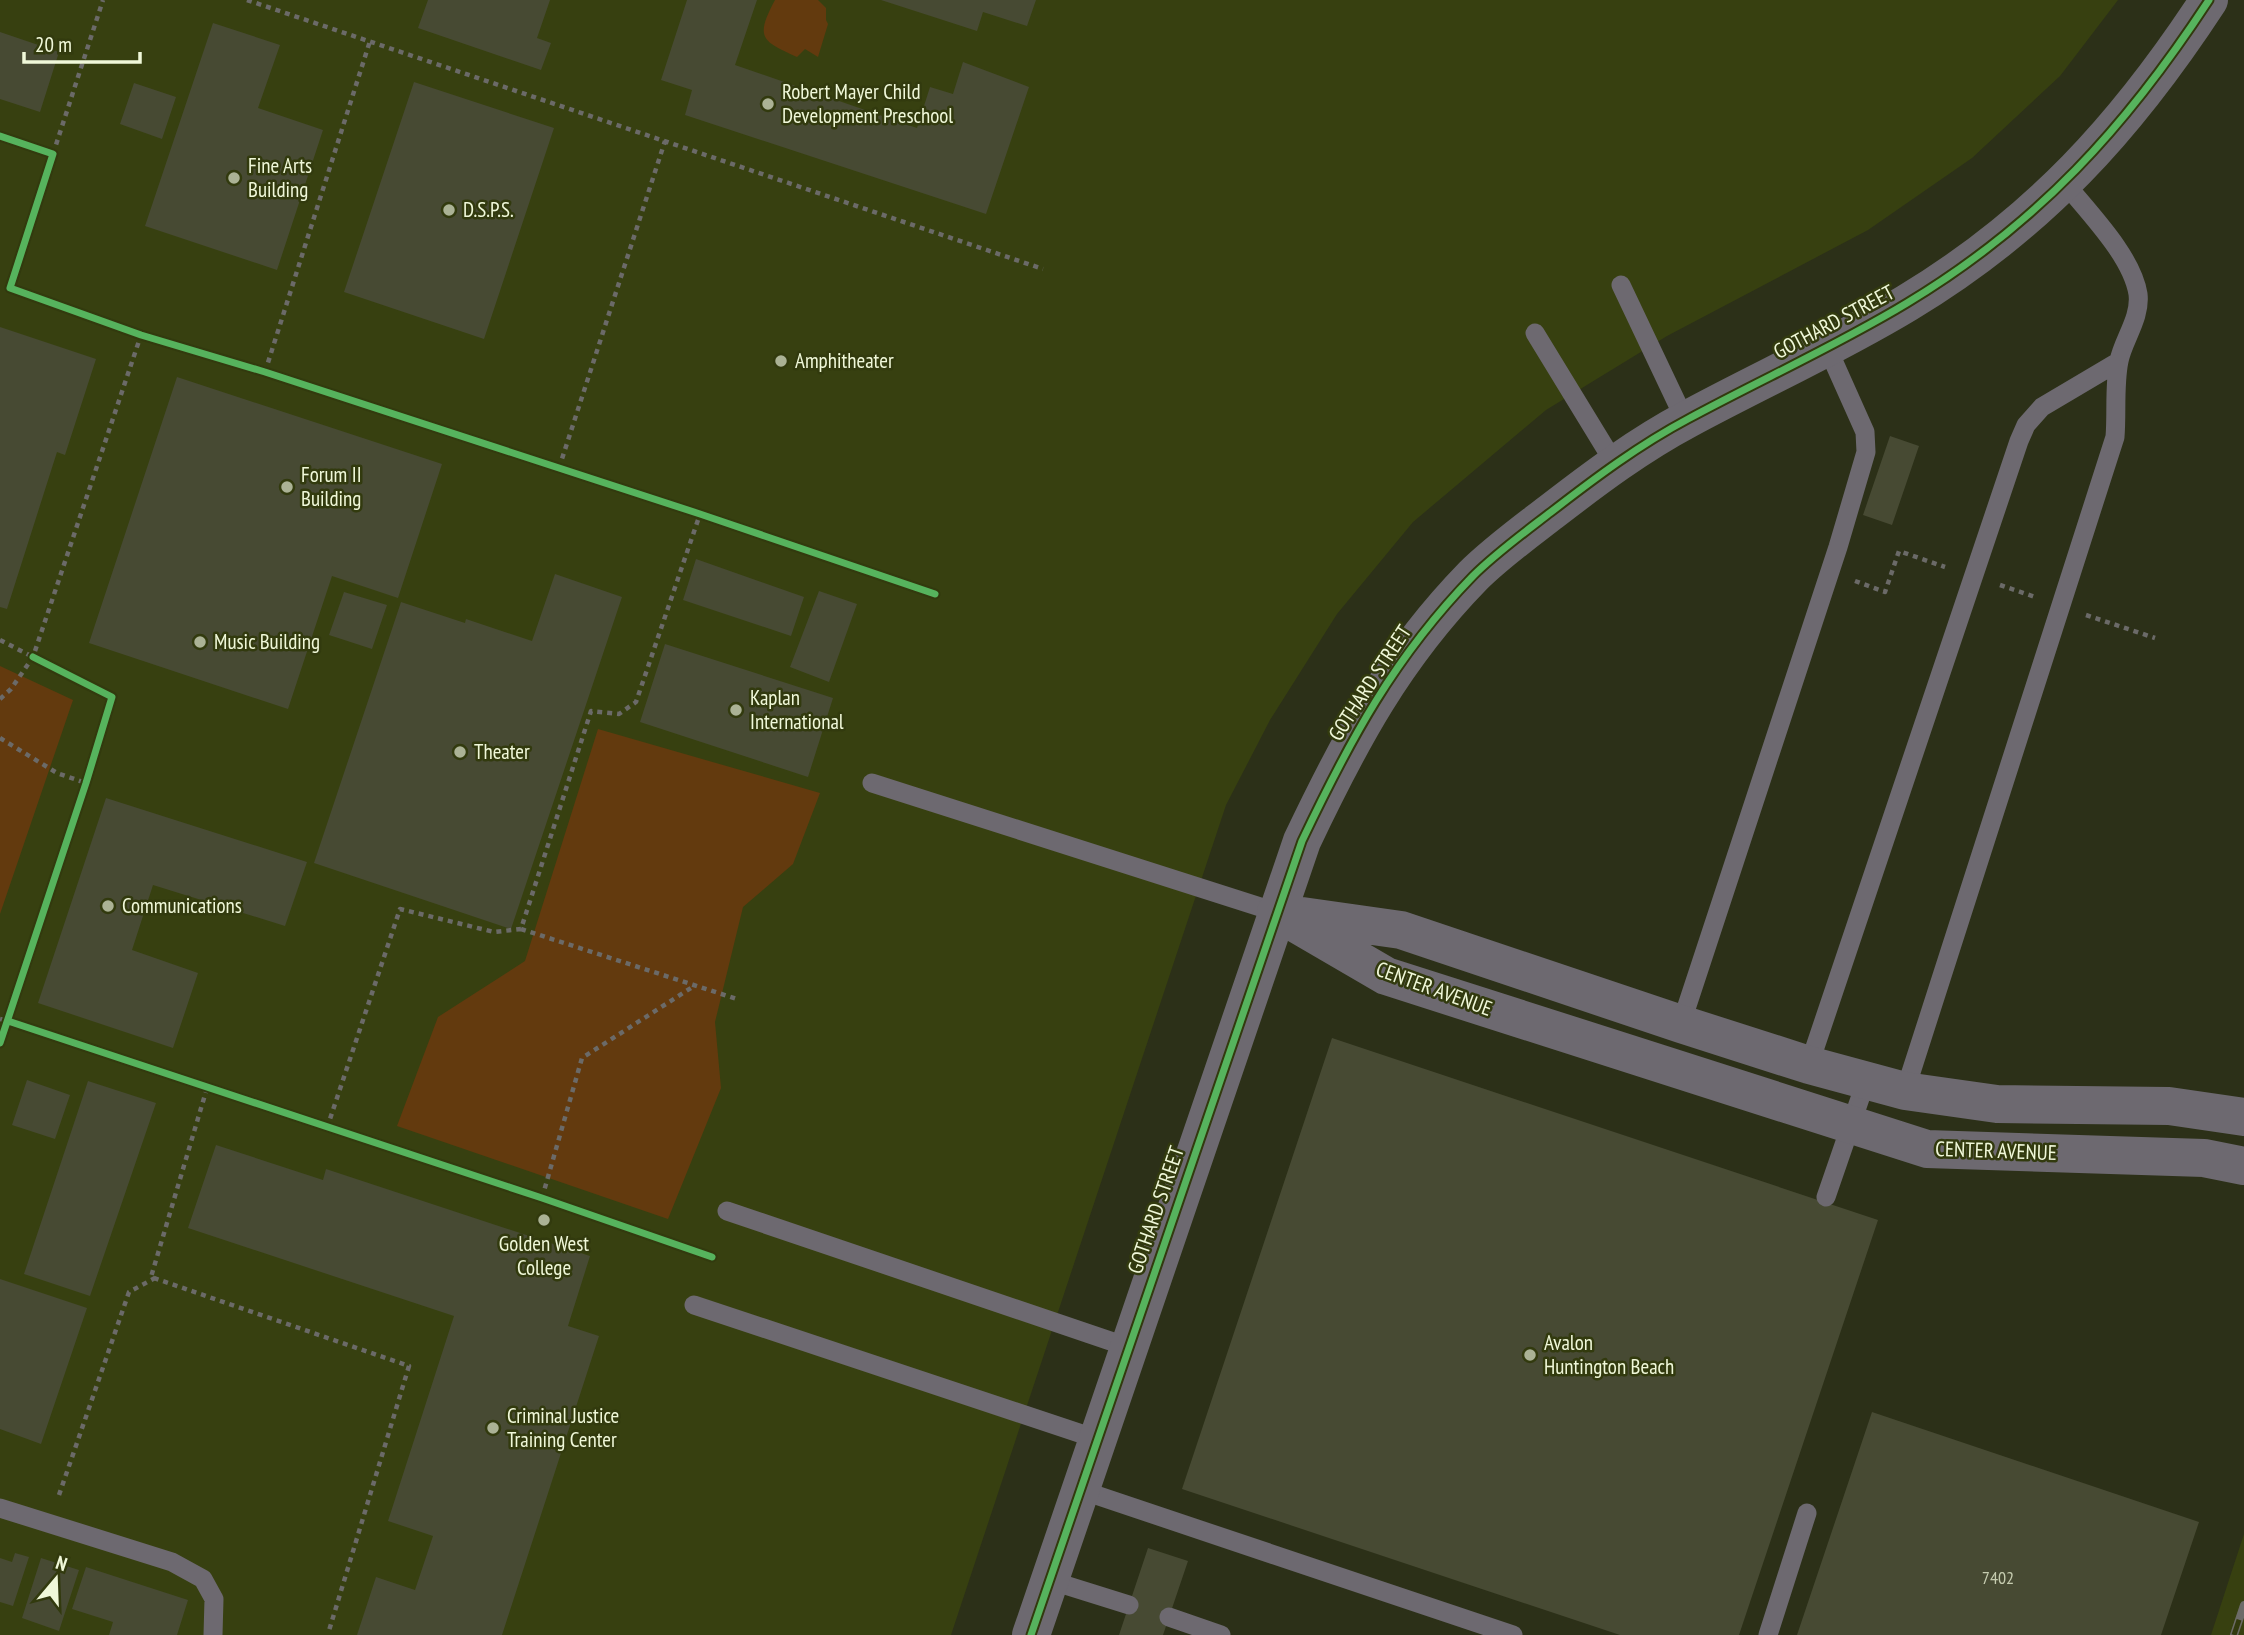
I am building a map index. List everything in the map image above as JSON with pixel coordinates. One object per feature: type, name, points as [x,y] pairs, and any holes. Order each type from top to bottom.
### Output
[{"type":"street","name":"GOTHARD STREET","points":[[1031,1635],[1301,842],[1338,765],[1374,700],[1422,632],[1475,574],[1615,464],[1685,420],[1907,303],[2025,220],[2122,121],[2175,51],[2209,0]]},
{"type":"street","name":"CENTER AVENUE","points":[[1276,912],[1401,930],[1809,1065],[1905,1091],[1997,1104],[2168,1106],[2244,1117]]},
{"type":"street","name":"CENTER AVENUE","points":[[1276,912],[1386,975],[1927,1149],[2204,1157],[2244,1166]]},
{"type":"lane","points":[[1905,1091],[2114,446],[2119,362],[2134,319],[2138,297],[2132,273],[2106,234],[2064,182]]},
{"type":"lane","points":[[1622,285],[1685,420]]},
{"type":"lane","points":[[1535,333],[1615,464]]},
{"type":"lane","points":[[1681,1024],[1838,547],[1866,452],[1865,432],[1826,347]]},
{"type":"lane","points":[[1809,1065],[2026,425],[2042,407],[2119,362]]},
{"type":"lane","points":[[872,783],[1276,912]]},
{"type":"lane","points":[[1826,1197],[1866,1082]]},
{"type":"lane","points":[[727,1211],[1128,1347]]},
{"type":"lane","points":[[694,1305],[1097,1439]]},
{"type":"lane","points":[[1081,1490],[1513,1635]]},
{"type":"lane","points":[[0,1508],[172,1562],[204,1579],[214,1599],[213,1635]]},
{"type":"lane","points":[[1768,1635],[1807,1514]]},
{"type":"lane","points":[[1049,1580],[1129,1605]]},
{"type":"lane","points":[[1169,1617],[1221,1635]]},
{"type":"path","points":[[49,166],[103,0]]},
{"type":"path","points":[[247,0],[1043,269]]},
{"type":"path","points":[[265,372],[370,41]]},
{"type":"path","points":[[559,468],[665,141]]},
{"type":"path","points":[[40,149],[53,154]]},
{"type":"path","points":[[127,330],[153,338]]},
{"type":"path","points":[[0,699],[11,689],[33,657],[141,335]]},
{"type":"path","points":[[253,369],[278,376]]},
{"type":"path","points":[[546,464],[572,472]]},
{"type":"path","points":[[687,510],[713,518]]},
{"type":"path","points":[[521,929],[591,710],[619,714],[636,702],[700,514]]},
{"type":"path","points":[[0,640],[45,663]]},
{"type":"path","points":[[0,738],[57,773],[86,782]]},
{"type":"path","points":[[82,796],[90,770]]},
{"type":"path","points":[[327,1128],[400,909],[494,932],[521,929],[737,999]]},
{"type":"path","points":[[542,1198],[582,1058],[694,986]]},
{"type":"path","points":[[4,1032],[4,1020],[12,1008]]},
{"type":"path","points":[[4,1020],[20,1025]]},
{"type":"path","points":[[194,1084],[219,1092]]},
{"type":"path","points":[[207,1088],[151,1277],[409,1366],[328,1634]]},
{"type":"path","points":[[315,1124],[340,1132]]},
{"type":"path","points":[[529,1194],[554,1202]]},
{"type":"path","points":[[60,1495],[129,1292],[155,1278]]},
{"type":"shaded area","name":"Golden West College","points":[[0,0],[2118,0],[2060,76],[1972,158],[1868,230],[1667,336],[1546,410],[1413,522],[1337,614],[1270,720],[1226,805],[951,1635],[0,1635]]},
{"type":"shaded area","points":[[775,0],[818,0],[826,8],[828,24],[818,57],[805,49],[797,57],[776,47],[765,37],[765,23]]},
{"type":"shaded area","points":[[0,666],[73,700],[0,914]]},
{"type":"shaded area","points":[[598,729],[820,793],[793,864],[743,907],[715,1022],[721,1088],[668,1219],[397,1126],[438,1017],[525,961]]},
{"type":"shaded area","points":[[2244,1534],[2244,1635],[2211,1635]]},
{"type":"building","points":[[428,0],[550,0],[537,38],[551,43],[541,70],[418,28]]},
{"type":"building","name":"Robert Mayer Child Development Preschool","points":[[687,0],[757,0],[735,65],[917,128],[930,87],[953,94],[963,62],[1029,87],[986,214],[685,115],[692,90],[661,80]]},
{"type":"building","points":[[881,0],[1036,0],[1027,26],[983,12],[977,31]]},
{"type":"building","name":"Fine Arts Building","points":[[213,23],[280,45],[258,108],[323,130],[277,270],[145,226]]},
{"type":"building","points":[[0,32],[59,52],[40,112],[0,99]]},
{"type":"building","name":"D.S.P.S.","points":[[414,82],[554,128],[484,339],[344,292]]},
{"type":"building","points":[[134,83],[176,97],[162,139],[120,124]]},
{"type":"building","points":[[0,327],[96,359],[65,455],[57,452],[7,609],[0,607]]},
{"type":"building","points":[[177,377],[442,464],[398,598],[332,576],[288,709],[89,643]]},
{"type":"building","points":[[1890,436],[1919,446],[1892,525],[1863,515]]},
{"type":"building","name":"Kaplan International","points":[[696,559],[804,597],[791,636],[683,600]]},
{"type":"building","name":"Theater","points":[[555,574],[622,597],[511,929],[314,863],[401,602],[465,623],[466,619],[532,641]]},
{"type":"building","name":"Kaplan International","points":[[819,591],[857,604],[829,682],[790,667]]},
{"type":"building","points":[[344,592],[387,605],[372,649],[329,635]]},
{"type":"building","name":"Kaplan International","points":[[665,644],[833,698],[808,777],[640,722]]},
{"type":"building","name":"Communications","points":[[106,798],[307,862],[285,926],[153,885],[132,950],[198,973],[173,1048],[38,1003]]},
{"type":"building","name":"Avalon Huntington Beach","points":[[1332,1038],[1878,1220],[1739,1635],[1620,1635],[1182,1489]]},
{"type":"building","points":[[27,1080],[70,1095],[55,1139],[12,1125]]},
{"type":"building","points":[[88,1081],[156,1103],[90,1296],[24,1274]]},
{"type":"building","name":"Criminal Justice Training Center","points":[[216,1145],[323,1180],[326,1169],[590,1256],[568,1326],[599,1336],[502,1635],[357,1635],[376,1577],[415,1590],[433,1536],[388,1521],[454,1316],[188,1228]]},
{"type":"building","points":[[0,1279],[87,1308],[41,1444],[0,1429]]},
{"type":"building","points":[[1872,1412],[2199,1522],[2161,1635],[1797,1635]]},
{"type":"building","points":[[1148,1548],[1188,1561],[1163,1635],[1119,1635]]},
{"type":"building","points":[[15,1553],[29,1557],[13,1606],[0,1602],[0,1558],[12,1562]]},
{"type":"building","points":[[41,1558],[79,1570],[59,1631],[22,1618]]},
{"type":"building","points":[[86,1567],[188,1600],[177,1635],[109,1635],[113,1622],[72,1609]]},
{"type":"railway","points":[[2234,1635],[2244,1605]]},
{"type":"cycle path","points":[[1031,1635],[1302,841],[1356,734],[1420,637],[1482,567],[1601,474],[1670,429],[1907,303],[1998,240],[2076,170],[2112,131],[2178,46],[2209,0]]},
{"type":"cycle path","points":[[0,136],[53,154],[10,288],[141,335],[265,372],[935,594]]},
{"type":"cycle path","points":[[0,1043],[112,697],[33,657]]},
{"type":"cycle path","points":[[8,1021],[712,1257]]},
{"type":"place","name":"Robert Mayer Child Development Preschool","points":[[768,104]]},
{"type":"place","name":"Fine Arts Building","points":[[234,178]]},
{"type":"place","name":"D.S.P.S.","points":[[449,210]]},
{"type":"place","name":"Amphitheater","points":[[781,361]]},
{"type":"place","name":"Forum II Building","points":[[287,487]]},
{"type":"place","name":"Music Building","points":[[200,642]]},
{"type":"place","name":"Kaplan International","points":[[736,710]]},
{"type":"place","name":"Theater","points":[[460,752]]},
{"type":"place","name":"Communications","points":[[108,906]]},
{"type":"place","name":"Golden West College","points":[[544,1220]]},
{"type":"place","name":"Avalon Huntington Beach","points":[[1530,1355]]},
{"type":"place","name":"Criminal Justice Training Center","points":[[493,1428]]}]
